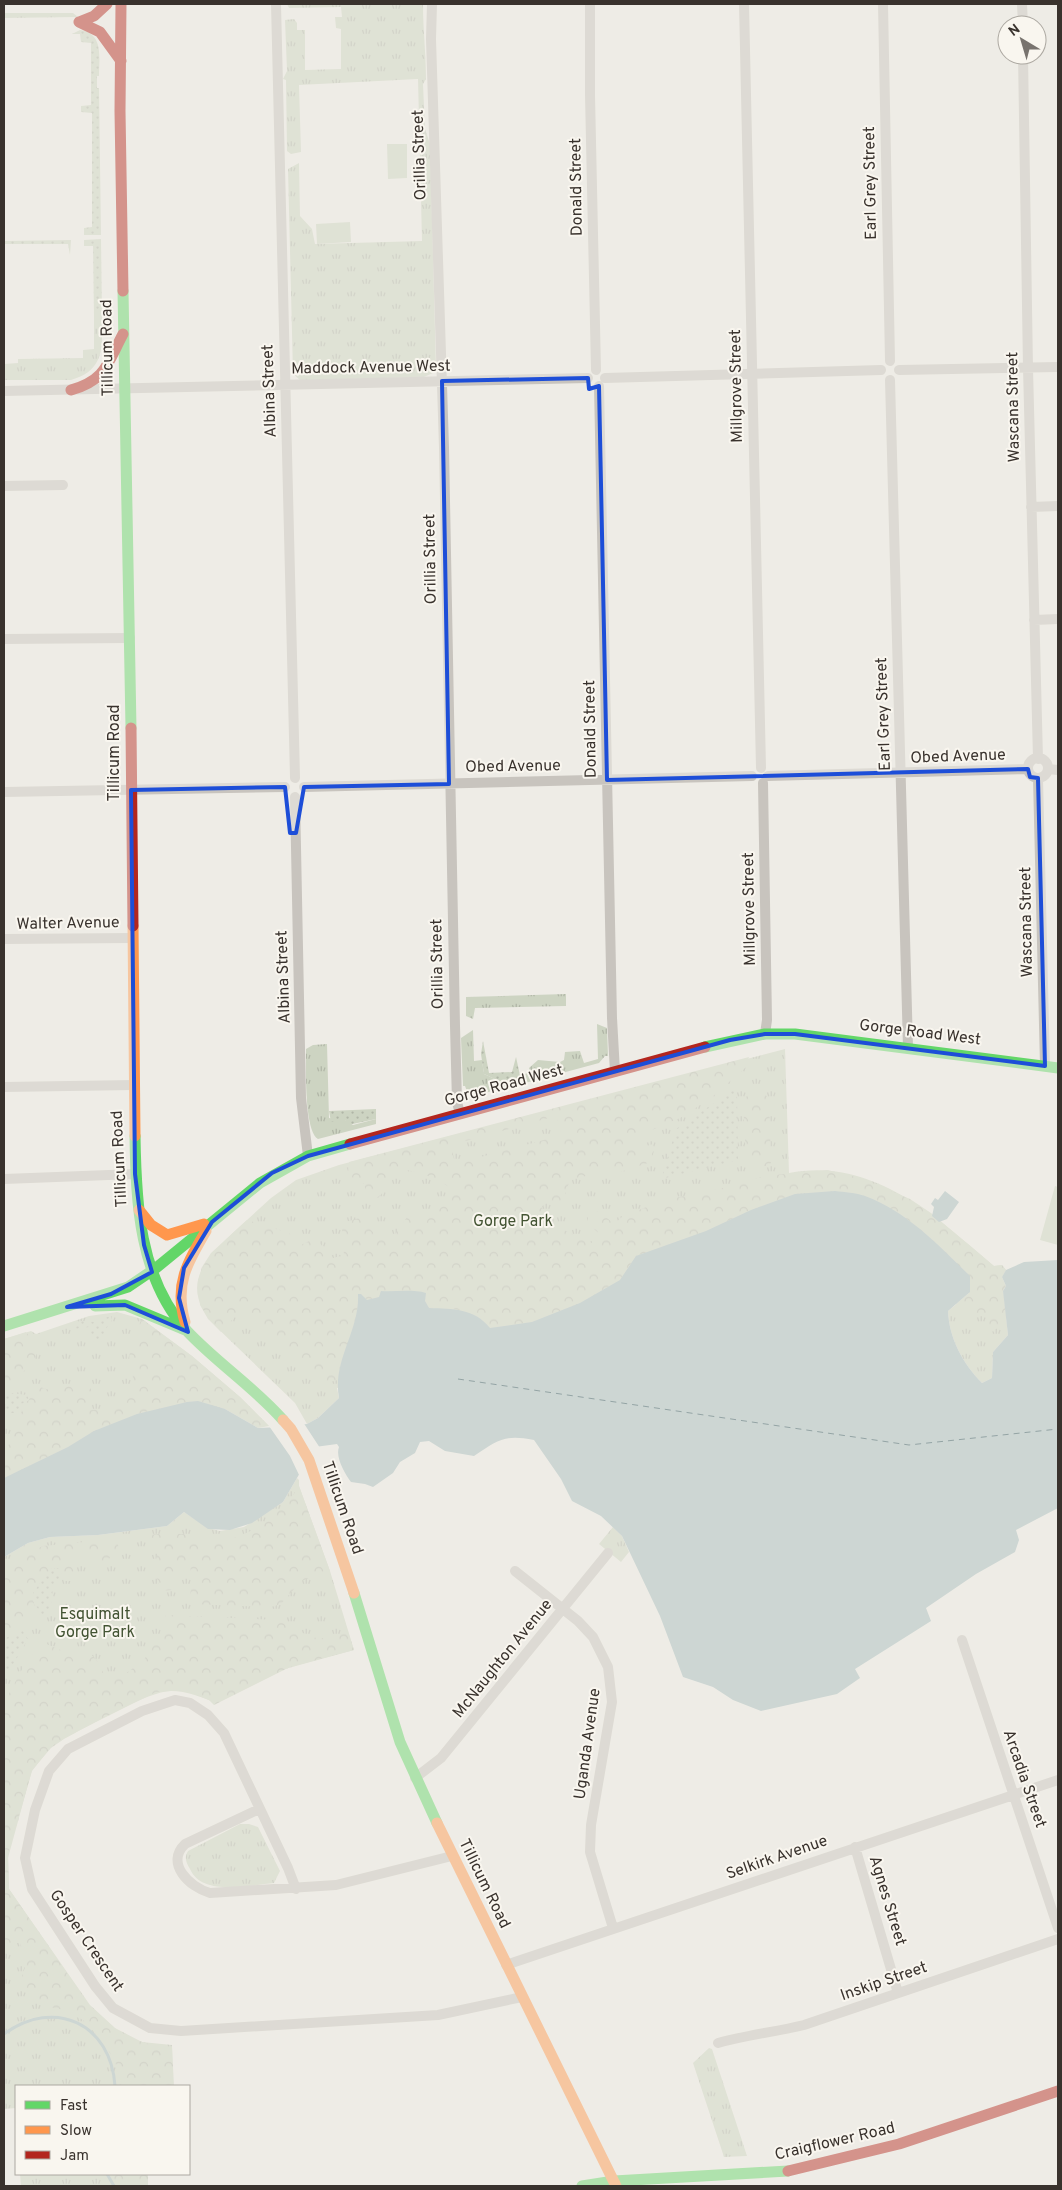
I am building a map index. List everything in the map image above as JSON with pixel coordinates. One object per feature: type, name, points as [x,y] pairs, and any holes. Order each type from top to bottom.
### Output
[{"type":"main road","points":[[107,4],[94,16],[79,22],[100,32],[121,61]]},
{"type":"main road","name":"Tillicum Road","points":[[121,4],[124,390],[130,638],[135,1174],[144,1245],[152,1272],[166,1302],[188,1332],[251,1386],[280,1416],[303,1449],[315,1474],[388,1710],[415,1778],[615,2184]]},
{"type":"main road","points":[[71,390],[90,384],[103,370],[124,331]]},
{"type":"main road","name":"Gorge Road West","points":[[4,1326],[132,1286],[152,1272],[272,1173],[308,1156],[738,1038],[765,1034],[796,1034],[1058,1068]]},
{"type":"main road","points":[[139,1210],[151,1225],[167,1235],[212,1222]]},
{"type":"main road","points":[[188,1332],[180,1312],[180,1284],[184,1268],[212,1222]]},
{"type":"main road","points":[[67,1307],[125,1305],[188,1332]]},
{"type":"main road","name":"Craigflower Road","points":[[582,2186],[784,2172],[899,2144],[1058,2091]]},
{"type":"main road","points":[[763,2174],[768,2186]]},
{"type":"street","name":"Albina Street","points":[[276,4],[295,778]]},
{"type":"street","name":"Orillia Street","points":[[432,4],[433,124],[442,381],[449,784],[457,1092],[460,1114]]},
{"type":"street","name":"Donald Street","points":[[590,4],[590,105],[596,370]]},
{"type":"street","name":"Millgrove Street","points":[[744,4],[761,768]]},
{"type":"street","name":"Earl Grey Street","points":[[883,4],[890,361]]},
{"type":"street","name":"Wascana Street","points":[[1023,65],[1028,368],[1038,759]]},
{"type":"street","points":[[890,361],[895,363],[899,370],[895,378],[890,380],[882,376],[881,370],[884,363],[890,361]]},
{"type":"street","points":[[899,370],[1058,367]]},
{"type":"street","points":[[602,382],[603,373],[596,370],[588,378],[592,385],[602,382],[752,374],[881,370]]},
{"type":"street","name":"Maddock Avenue West","points":[[4,391],[124,390],[588,378]]},
{"type":"street","name":"Earl Grey Street","points":[[890,380],[908,1048]]},
{"type":"street","name":"Donald Street","points":[[602,382],[607,780],[615,1072]]},
{"type":"street","points":[[4,486],[63,485]]},
{"type":"street","points":[[1031,507],[1058,506]]},
{"type":"street","points":[[1034,620],[1058,619]]},
{"type":"street","points":[[4,639],[130,638]]},
{"type":"street","points":[[1038,759],[1044,761],[1053,769],[1038,778],[1033,777],[1028,769],[1030,763],[1038,759]]},
{"type":"street","points":[[761,768],[767,771],[766,780],[756,783],[752,776],[756,769],[761,768]]},
{"type":"street","name":"Obed Avenue","points":[[766,780],[1028,769]]},
{"type":"street","name":"Obed Avenue","points":[[304,787],[752,776]]},
{"type":"street","points":[[295,778],[302,781],[304,787],[302,794],[295,797],[287,794],[285,787],[290,780],[295,778]]},
{"type":"street","name":"Wascana Street","points":[[1038,778],[1045,1066]]},
{"type":"street","name":"Millgrove Street","points":[[765,1034],[768,1020],[766,780]]},
{"type":"street","points":[[4,792],[285,787]]},
{"type":"street","name":"Albina Street","points":[[295,797],[301,1098],[308,1156]]},
{"type":"street","name":"Walter Avenue","points":[[4,939],[133,938]]},
{"type":"street","points":[[4,1087],[134,1085]]},
{"type":"street","points":[[4,1179],[135,1174]]},
{"type":"street","name":"McNaughton Avenue","points":[[415,1778],[441,1758],[608,1553]]},
{"type":"street","name":"Uganda Avenue","points":[[515,1571],[578,1621],[593,1637],[603,1655],[611,1681],[609,1722],[591,1825],[590,1852],[613,1928]]},
{"type":"street","name":"Arcadia Street","points":[[962,1640],[1058,1928]]},
{"type":"street","name":"Gosper Crescent","points":[[296,1890],[288,1868],[224,1732],[201,1708],[175,1700],[142,1711],[68,1749],[49,1771],[35,1810],[25,1858],[32,1889],[95,1986],[113,2008],[150,2028],[180,2031],[438,2015],[522,1997]]},
{"type":"street","name":"Selkirk Avenue","points":[[506,1965],[1058,1780]]},
{"type":"street","points":[[259,1809],[185,1844],[178,1850],[176,1857],[178,1865],[192,1885],[210,1892],[296,1890],[336,1886],[452,1856]]},
{"type":"street","name":"Agnes Street","points":[[855,1847],[898,1993]]},
{"type":"street","name":"Inskip Street","points":[[718,2043],[748,2034],[780,2031],[804,2025],[1058,1939]]},
{"type":"highlighted area","points":[[588,378],[589,389],[599,386],[607,780],[1028,769],[1030,777],[1038,778],[1045,1066],[795,1034],[765,1034],[730,1040],[308,1156],[272,1173],[212,1222],[184,1268],[179,1298],[188,1332],[125,1305],[67,1307],[111,1294],[152,1272],[144,1245],[135,1174],[131,790],[285,787],[290,833],[296,833],[304,787],[449,784],[442,381]]},
{"type":"green space","points":[[287,4],[423,4],[426,79],[423,84],[425,129],[430,144],[436,368],[435,372],[424,377],[300,380],[293,374],[288,169],[299,163],[300,216],[312,229],[315,244],[422,241],[418,79],[299,85],[301,152],[291,154],[287,151],[286,80],[283,79],[287,71],[285,20],[294,19],[297,23],[297,30],[305,30],[305,70],[341,69],[341,29],[336,28],[335,17],[342,17],[341,7],[289,8]]},
{"type":"green space","points":[[4,13],[73,13],[78,17],[4,18]]},
{"type":"green space","points":[[80,30],[88,32],[93,36],[99,47],[97,88],[99,88],[101,235],[84,235],[84,228],[92,227],[92,113],[81,112],[81,106],[91,105],[91,43],[81,42],[80,34],[72,34]]},
{"type":"green space","points":[[387,144],[407,144],[407,178],[388,179]]},
{"type":"green space","points":[[350,222],[351,242],[317,244],[316,224]]},
{"type":"green space","points":[[101,239],[102,316],[94,316],[93,246],[84,246],[84,240]]},
{"type":"green space","points":[[71,240],[70,255],[68,244],[4,244],[4,241]]},
{"type":"green space","points":[[94,316],[102,316],[102,337],[100,356],[91,370],[71,380],[4,380],[4,364],[18,363],[18,359],[83,358],[83,350],[94,349]]},
{"type":"green space","points":[[566,994],[566,1006],[475,1008],[473,1019],[466,1016],[466,997]]},
{"type":"green space","points":[[597,1024],[607,1028],[608,1056],[605,1056],[599,1063],[525,1083],[525,1074],[530,1072],[529,1068],[538,1060],[560,1062],[564,1060],[565,1052],[580,1051],[584,1063],[598,1059]]},
{"type":"green space","points":[[473,1030],[474,1061],[482,1060],[484,1074],[497,1080],[521,1080],[521,1084],[472,1096],[468,1094],[465,1086],[463,1086],[461,1038]]},
{"type":"green space","points":[[483,1041],[489,1073],[512,1072],[516,1057],[521,1080],[497,1080],[484,1074],[481,1054]]},
{"type":"green space","points":[[327,1044],[329,1118],[345,1120],[353,1125],[376,1119],[376,1124],[318,1139],[313,1134],[308,1112],[306,1049],[313,1045]]},
{"type":"green space","name":"Gorge Park","points":[[785,1049],[789,1173],[819,1170],[848,1174],[875,1182],[925,1210],[994,1266],[1002,1265],[1006,1270],[1002,1277],[1008,1335],[993,1352],[992,1378],[982,1383],[975,1376],[958,1350],[951,1331],[948,1311],[970,1293],[337,1388],[339,1398],[318,1418],[307,1424],[295,1403],[208,1319],[200,1305],[198,1282],[202,1267],[211,1253],[271,1198],[296,1180],[339,1165]]},
{"type":"green space","name":"Gorge Park","points":[[749,1057],[745,1068],[711,1098],[680,1118],[647,1132],[633,1146],[640,1148],[653,1144],[654,1151],[651,1162],[617,1173],[611,1163],[602,1160],[596,1174],[571,1179],[565,1192],[565,1200],[559,1204],[546,1203],[541,1207],[566,1231],[592,1243],[601,1235],[588,1224],[588,1217],[594,1211],[600,1212],[614,1224],[623,1216],[665,1200],[727,1187],[765,1176],[827,1170],[860,1178],[910,1199],[931,1213],[994,1266],[1002,1265],[1006,1270],[1002,1277],[1006,1286],[1003,1291],[1006,1317],[993,1332],[987,1324],[986,1313],[970,1313],[956,1304],[970,1292],[949,1256],[910,1221],[865,1196],[835,1191],[795,1194],[751,1210],[706,1231],[636,1256],[620,1280],[580,1303],[532,1322],[490,1328],[477,1316],[462,1310],[429,1308],[418,1291],[405,1293],[381,1291],[379,1297],[367,1300],[361,1294],[352,1331],[341,1358],[338,1380],[317,1385],[292,1351],[282,1347],[265,1331],[255,1327],[249,1311],[241,1310],[221,1332],[206,1315],[199,1299],[197,1285],[201,1271],[209,1258],[247,1220],[289,1233],[301,1245],[315,1238],[333,1258],[344,1255],[342,1229],[346,1222],[359,1218],[381,1240],[392,1239],[407,1217],[431,1211],[448,1198],[449,1187],[443,1183],[424,1174],[397,1168],[378,1198],[368,1197],[364,1184],[355,1180],[348,1173],[349,1162]],"holes":[[[556,1116],[562,1135],[455,1164],[451,1145]]]},
{"type":"green space","points":[[733,1090],[737,1093],[738,1160],[665,1178],[663,1173],[676,1129]]},
{"type":"green space","points":[[764,1093],[769,1099],[771,1163],[767,1166],[750,1167],[746,1159],[743,1100],[748,1095]]},
{"type":"green space","points":[[376,1109],[376,1119],[348,1125],[345,1120],[331,1122],[329,1111]]},
{"type":"green space","points":[[1055,1186],[1058,1187],[1058,1245],[1040,1240]]},
{"type":"green space","points":[[117,1312],[142,1319],[192,1356],[240,1397],[269,1426],[225,1409],[4,1478],[4,1339],[31,1331],[36,1334],[89,1316]]},
{"type":"green space","points":[[111,1316],[112,1320],[106,1329],[104,1340],[98,1343],[94,1342],[89,1327],[74,1329],[72,1325],[82,1321],[94,1322]]},
{"type":"green space","points":[[142,1319],[192,1356],[240,1397],[269,1426],[258,1428],[225,1409],[198,1401],[187,1402],[137,1414],[94,1431],[68,1447],[4,1478],[4,1450],[13,1440],[15,1417],[21,1413],[21,1404],[29,1400],[33,1389],[37,1386],[52,1390],[75,1383],[86,1384],[90,1387],[93,1394],[88,1400],[88,1410],[115,1409],[119,1404],[120,1395],[132,1384],[133,1378],[129,1358],[133,1346],[139,1338],[136,1330]]},
{"type":"green space","points":[[26,1332],[38,1347],[37,1352],[30,1366],[22,1372],[12,1375],[10,1388],[4,1393],[4,1339]]},
{"type":"green space","points":[[10,1388],[11,1393],[27,1395],[29,1400],[21,1404],[22,1413],[6,1413],[5,1392]]},
{"type":"green space","name":"Esquimalt Gorge Park","points":[[297,1478],[330,1571],[354,1650],[285,1669],[216,1703],[183,1692],[171,1691],[161,1693],[118,1710],[64,1739],[51,1748],[32,1770],[8,1858],[9,1889],[90,2005],[115,2028],[142,2042],[172,2045],[173,2085],[15,2085],[15,2108],[4,2109],[4,1557],[28,1543],[50,1537],[98,1535],[167,1526],[184,1512],[208,1528],[220,1531],[244,1527],[283,1502]]},
{"type":"green space","points":[[299,1486],[330,1571],[301,1581],[281,1604],[271,1607],[191,1604],[191,1569],[187,1559],[172,1590],[160,1591],[155,1568],[157,1554],[148,1535],[184,1534],[216,1541],[231,1539],[265,1522],[285,1504]]},
{"type":"green space","points":[[613,1527],[622,1536],[629,1552],[621,1562],[599,1544]]},
{"type":"green space","points":[[115,1539],[120,1549],[103,1564],[94,1564],[90,1558],[89,1549],[85,1547],[78,1553],[75,1558],[77,1574],[72,1581],[65,1581],[60,1568],[50,1569],[33,1593],[40,1611],[39,1616],[24,1624],[22,1630],[4,1639],[4,1564],[43,1546]]},
{"type":"green space","points":[[60,1568],[62,1577],[53,1589],[50,1611],[39,1616],[40,1611],[33,1603],[33,1593],[50,1569]]},
{"type":"green space","points":[[166,1615],[279,1620],[314,1638],[331,1637],[348,1632],[354,1650],[290,1667],[214,1705],[209,1700],[183,1690],[156,1692],[62,1739],[51,1747],[32,1771],[8,1854],[9,1889],[89,2005],[117,2030],[133,2039],[158,2047],[172,2047],[174,2085],[120,2085],[115,2060],[83,2020],[65,2010],[39,2005],[19,1986],[27,1961],[20,1943],[4,1943],[4,1703],[27,1660],[44,1643],[77,1657],[89,1653],[96,1659],[105,1676],[113,1678],[122,1676],[143,1661],[158,1639]]},
{"type":"green space","points":[[22,1630],[28,1639],[4,1680],[4,1639]]},
{"type":"green space","points":[[240,1824],[258,1827],[280,1871],[274,1883],[228,1887],[205,1883],[196,1878],[187,1862],[186,1856],[188,1851]]},
{"type":"green space","points":[[709,2048],[712,2049],[747,2156],[724,2157],[693,2063]]},
{"type":"green space","points":[[20,2175],[148,2175],[148,2186],[21,2186]]},
{"type":"green space","points":[[112,2175],[148,2175],[148,2186],[117,2186]]},
{"type":"shaded area","points":[[835,1191],[865,1196],[895,1211],[922,1231],[970,1276],[970,1292],[948,1311],[949,1321],[958,1350],[969,1368],[982,1383],[992,1378],[993,1352],[1008,1335],[1003,1291],[1006,1286],[1002,1277],[1006,1270],[1024,1262],[1058,1260],[1058,1508],[1016,1530],[1019,1540],[1015,1552],[976,1574],[926,1608],[931,1621],[855,1669],[860,1678],[837,1694],[761,1711],[733,1700],[713,1687],[683,1677],[660,1616],[622,1536],[601,1516],[572,1501],[561,1479],[534,1440],[524,1438],[508,1438],[496,1442],[474,1456],[445,1451],[429,1441],[420,1442],[415,1453],[400,1462],[393,1473],[373,1487],[351,1482],[341,1465],[337,1444],[315,1447],[283,1502],[252,1523],[230,1530],[208,1529],[184,1512],[167,1526],[98,1535],[50,1537],[28,1543],[4,1557],[4,1478],[68,1447],[94,1431],[137,1414],[198,1401],[225,1409],[258,1428],[307,1424],[318,1418],[339,1398],[339,1371],[355,1321],[358,1294],[361,1294],[367,1300],[379,1297],[381,1291],[426,1293],[425,1301],[429,1308],[455,1309],[470,1313],[484,1321],[490,1328],[532,1322],[580,1303],[620,1280],[636,1256],[706,1231],[751,1210],[795,1194]]},
{"type":"shaded area","points":[[945,1191],[959,1202],[947,1219],[939,1222],[932,1216],[934,1207],[931,1204],[935,1198],[938,1200]]},
{"type":"pier","points":[[303,1422],[320,1448],[316,1449],[300,1477],[290,1456],[269,1426],[272,1424]]},
{"type":"waterway","points":[[4,2034],[23,2023],[42,2018],[60,2018],[77,2023],[92,2033],[103,2047],[111,2064],[115,2085]]},
{"type":"waterway","points":[[108,2175],[114,2186]]},
{"type":"ferry route","points":[[458,1379],[909,1445],[1058,1429]]},
{"type":"traffic: fast","points":[[123,291],[131,728]]},
{"type":"traffic: fast","points":[[705,1047],[765,1034],[795,1034],[1058,1068]]},
{"type":"traffic: fast","points":[[135,1136],[139,1213],[143,1239],[159,1288],[171,1310],[187,1331],[283,1420]]},
{"type":"traffic: fast","points":[[4,1326],[128,1287],[156,1268],[260,1183],[308,1156],[350,1144]]},
{"type":"traffic: fast","points":[[95,1306],[125,1305],[185,1330]]},
{"type":"traffic: fast","points":[[354,1593],[400,1742],[437,1823]]},
{"type":"traffic: fast","points":[[582,2186],[614,2181],[788,2171]]},
{"type":"traffic: slow","points":[[133,926],[135,1136]]},
{"type":"traffic: slow","points":[[139,1210],[151,1225],[167,1235],[204,1224]]},
{"type":"traffic: slow","points":[[185,1322],[181,1297],[184,1275],[206,1231]]},
{"type":"traffic: slow","points":[[283,1420],[291,1429],[309,1460],[354,1593]]},
{"type":"traffic: slow","points":[[437,1823],[616,2186]]},
{"type":"traffic: jam","points":[[79,22],[94,16],[107,4]]},
{"type":"traffic: jam","points":[[121,4],[120,111],[123,291]]},
{"type":"traffic: jam","points":[[79,22],[100,32],[121,61]]},
{"type":"traffic: jam","points":[[71,390],[83,386],[99,376],[109,362],[123,334]]},
{"type":"traffic: jam","points":[[131,728],[133,926]]},
{"type":"traffic: jam","points":[[350,1144],[705,1047]]},
{"type":"traffic: jam","points":[[788,2171],[899,2144],[1058,2091]]}]
